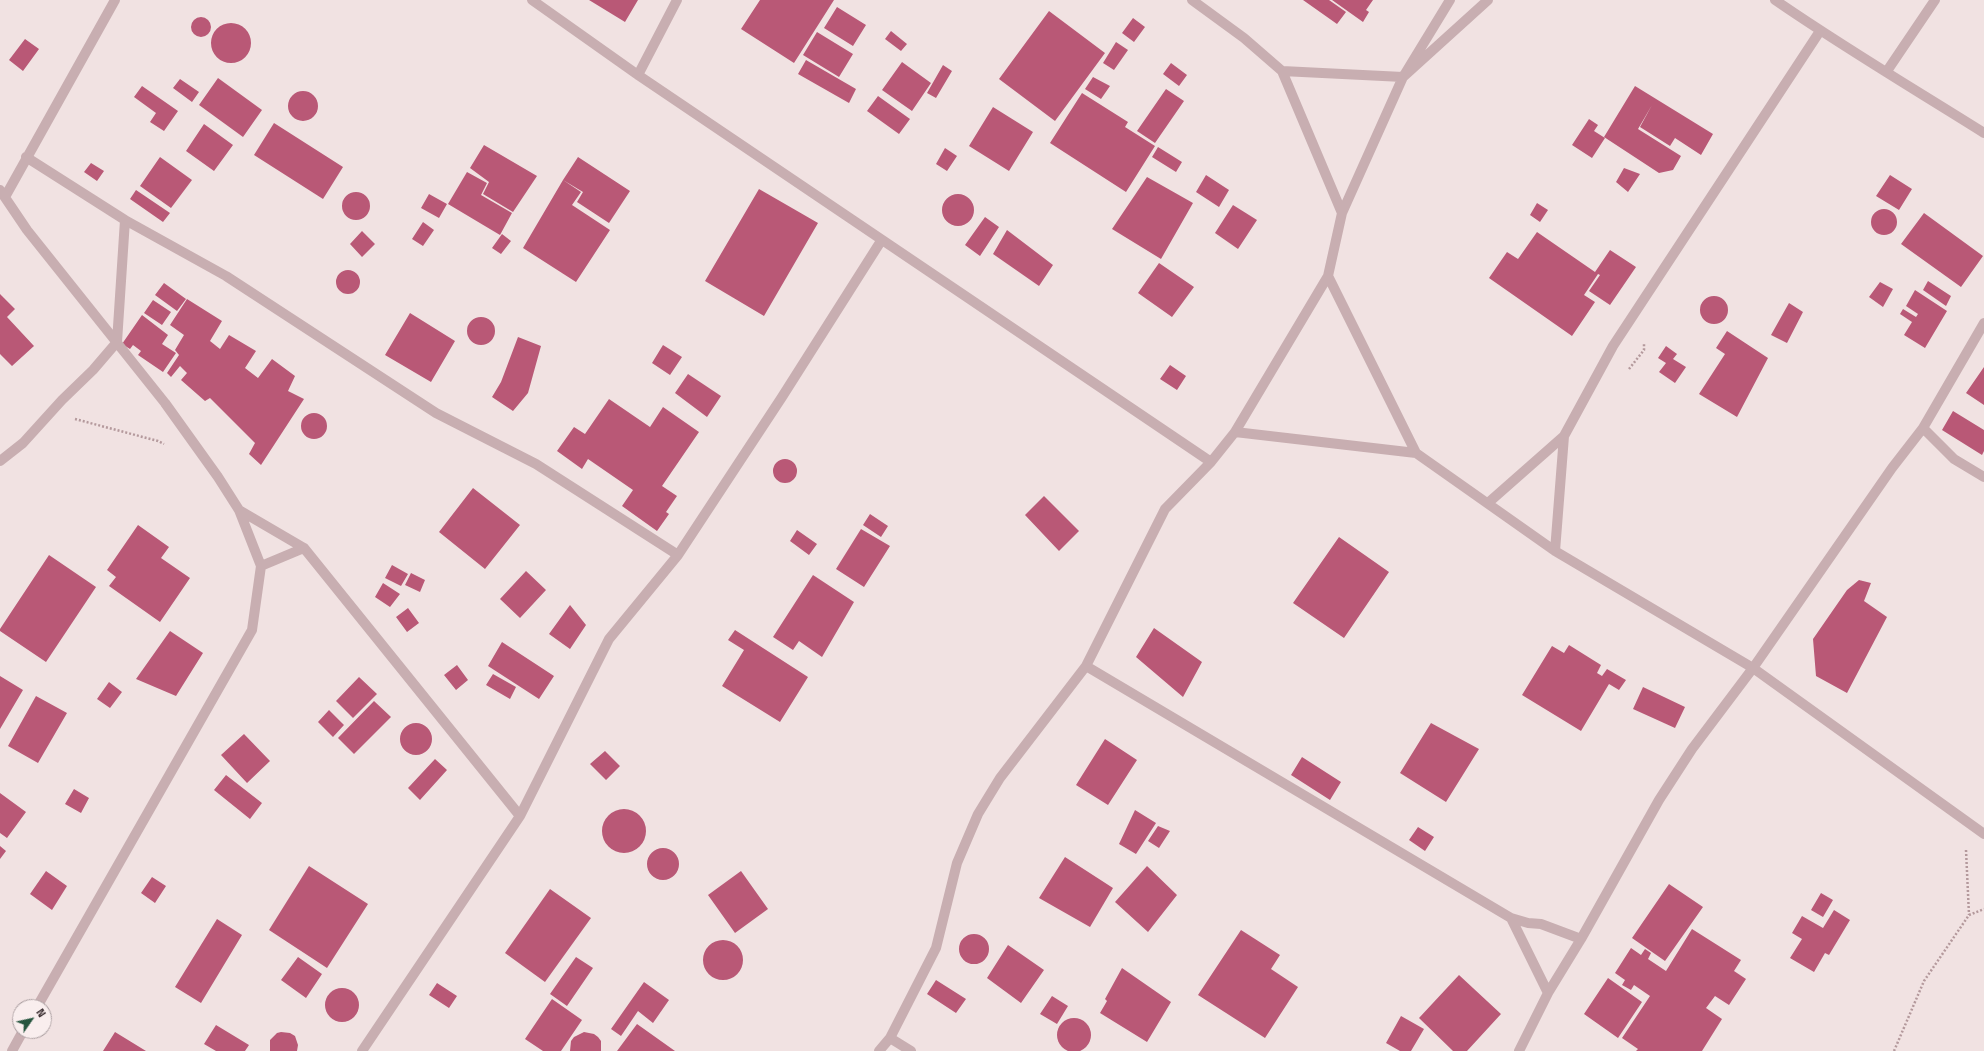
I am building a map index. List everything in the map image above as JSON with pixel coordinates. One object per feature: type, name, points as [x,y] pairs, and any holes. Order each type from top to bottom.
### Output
[{"type":"street","points":[[42,999],[252,630],[261,566],[239,510],[214,470],[117,342],[27,230],[3,194],[26,157],[114,0]]},
{"type":"street","points":[[532,0],[638,75],[1211,462]]},
{"type":"street","points":[[638,75],[677,0]]},
{"type":"street","points":[[1192,0],[1244,38],[1282,70],[1342,213]]},
{"type":"street","points":[[878,1051],[890,1038],[936,948],[957,863],[978,814],[1000,778],[1086,666],[1165,509],[1211,462],[1235,432],[1328,276],[1342,213],[1403,77],[1450,0]]},
{"type":"street","points":[[1282,70],[1403,77],[1488,0]]},
{"type":"street","points":[[1775,0],[1820,32],[1887,71],[1984,134]]},
{"type":"street","points":[[1887,71],[1935,0]]},
{"type":"street","points":[[1488,503],[1564,436],[1613,346],[1820,32]]},
{"type":"street","points":[[26,157],[125,220],[226,276],[436,413],[536,464],[678,555]]},
{"type":"street","points":[[0,461],[23,443],[49,414],[94,370],[117,342],[125,220]]},
{"type":"street","points":[[362,1051],[520,816],[609,638],[678,555],[782,397],[881,240]]},
{"type":"street","points":[[1328,276],[1416,453]]},
{"type":"street","points":[[1519,1051],[1548,993],[1581,939],[1659,800],[1692,749],[1753,668],[1892,468],[1922,428],[1984,323]]},
{"type":"street","points":[[1922,428],[1954,459],[1984,477]]},
{"type":"street","points":[[1235,432],[1416,453],[1555,551],[1753,668],[1984,834]]},
{"type":"street","points":[[1555,551],[1564,436]]},
{"type":"street","points":[[239,510],[304,548],[520,816]]},
{"type":"street","points":[[261,566],[304,548]]},
{"type":"street","points":[[1086,666],[1511,918],[1528,923],[1541,924],[1581,939]]},
{"type":"street","points":[[1511,918],[1548,993]]},
{"type":"street","points":[[890,1038],[911,1051]]},
{"type":"street","points":[[12,1051],[19,1039]]},
{"type":"path","points":[[49,414],[99,424],[158,441],[165,445]]},
{"type":"path","points":[[1965,820],[1969,915]]},
{"type":"path","points":[[1894,1051],[1924,981],[1969,915],[1984,909]]},
{"type":"building","points":[[589,0],[638,0],[625,22]]},
{"type":"building","points":[[760,0],[834,0],[794,63],[741,29]]},
{"type":"building","points":[[1303,0],[1329,0],[1346,12],[1337,24]]},
{"type":"building","points":[[1332,0],[1373,0],[1366,10],[1369,12],[1363,22]]},
{"type":"building","points":[[837,7],[866,25],[853,46],[824,28]]},
{"type":"building","points":[[1049,11],[1105,53],[1055,121],[999,79]]},
{"type":"building","points":[[201,17],[208,20],[211,27],[208,34],[201,37],[194,34],[191,27],[194,20]]},
{"type":"building","points":[[1133,18],[1145,27],[1134,42],[1122,33]]},
{"type":"building","points":[[231,23],[242,26],[248,32],[251,43],[248,54],[242,60],[231,63],[220,60],[214,54],[211,43],[214,32],[220,26]]},
{"type":"building","points":[[891,31],[907,44],[901,51],[885,39]]},
{"type":"building","points":[[817,32],[853,54],[839,77],[803,55]]},
{"type":"building","points":[[25,39],[39,49],[23,71],[9,60]]},
{"type":"building","points":[[1116,42],[1128,50],[1114,70],[1103,63]]},
{"type":"building","points":[[806,60],[856,89],[849,103],[798,74]]},
{"type":"building","points":[[902,62],[931,83],[912,111],[882,90]]},
{"type":"building","points":[[1171,63],[1187,75],[1179,86],[1163,74]]},
{"type":"building","points":[[943,65],[952,71],[936,98],[927,93]]},
{"type":"building","points":[[1093,77],[1110,86],[1101,99],[1085,89]]},
{"type":"building","points":[[218,78],[262,110],[243,137],[199,105]]},
{"type":"building","points":[[180,79],[199,92],[192,102],[173,88]]},
{"type":"building","points":[[142,86],[178,111],[164,131],[150,122],[156,113],[134,97]]},
{"type":"building","points":[[1635,86],[1713,134],[1701,155],[1675,138],[1670,146],[1640,127],[1652,105],[1638,129],[1681,156],[1673,170],[1659,173],[1604,137]]},
{"type":"building","points":[[1166,89],[1184,101],[1155,143],[1137,131]]},
{"type":"building","points":[[303,91],[314,95],[318,106],[314,117],[303,121],[292,117],[288,106],[292,95]]},
{"type":"building","points":[[1082,93],[1128,122],[1125,127],[1155,146],[1126,192],[1050,143]]},
{"type":"building","points":[[878,96],[910,119],[899,134],[867,111]]},
{"type":"building","points":[[993,107],[1033,132],[1009,171],[969,146]]},
{"type":"building","points":[[1589,119],[1598,125],[1594,131],[1605,138],[1592,158],[1572,145]]},
{"type":"building","points":[[274,123],[343,167],[323,199],[254,155]]},
{"type":"building","points":[[204,124],[233,145],[214,171],[186,151]]},
{"type":"building","points":[[484,145],[537,176],[513,212],[483,194],[489,182],[470,168]]},
{"type":"building","points":[[1158,147],[1182,162],[1176,172],[1152,157]]},
{"type":"building","points":[[945,148],[957,156],[947,171],[936,164]]},
{"type":"building","points":[[160,157],[192,180],[171,208],[140,186]]},
{"type":"building","points":[[578,157],[630,191],[609,223],[577,202],[583,192],[563,180]]},
{"type":"building","points":[[91,163],[104,171],[97,181],[84,172]]},
{"type":"building","points":[[1624,168],[1640,174],[1628,192],[1616,182]]},
{"type":"building","points":[[467,172],[487,183],[481,195],[512,213],[500,235],[448,204]]},
{"type":"building","points":[[1206,175],[1229,190],[1219,207],[1196,192]]},
{"type":"building","points":[[1890,175],[1912,189],[1899,210],[1876,196]]},
{"type":"building","points":[[1147,177],[1193,203],[1161,259],[1112,229]]},
{"type":"building","points":[[563,180],[581,192],[572,205],[610,230],[576,282],[523,248]]},
{"type":"building","points":[[759,189],[818,223],[764,316],[705,281]]},
{"type":"building","points":[[136,190],[170,213],[163,222],[130,199]]},
{"type":"building","points":[[356,192],[366,196],[370,206],[366,216],[356,220],[346,216],[342,206],[346,196]]},
{"type":"building","points":[[429,194],[447,204],[439,218],[421,208]]},
{"type":"building","points":[[958,194],[969,199],[974,210],[969,221],[958,226],[947,221],[942,210],[947,199]]},
{"type":"building","points":[[1537,203],[1548,210],[1540,222],[1530,215]]},
{"type":"building","points":[[1233,205],[1257,220],[1238,249],[1215,233]]},
{"type":"building","points":[[1884,209],[1893,213],[1897,222],[1893,231],[1884,235],[1875,231],[1871,222],[1875,213]]},
{"type":"building","points":[[1924,213],[1983,256],[1961,287],[1901,244]]},
{"type":"building","points":[[985,217],[999,227],[980,256],[965,245]]},
{"type":"building","points":[[423,222],[434,230],[423,246],[412,239]]},
{"type":"building","points":[[1007,230],[1053,265],[1039,286],[993,254]]},
{"type":"building","points":[[362,231],[375,244],[362,257],[350,244]]},
{"type":"building","points":[[1537,232],[1595,272],[1610,250],[1636,267],[1610,305],[1589,291],[1600,275],[1598,274],[1584,295],[1595,302],[1572,336],[1489,278],[1507,252],[1518,259]]},
{"type":"building","points":[[502,234],[511,241],[501,254],[492,248]]},
{"type":"building","points":[[1159,263],[1194,287],[1172,317],[1138,293]]},
{"type":"building","points":[[348,270],[357,273],[360,282],[357,291],[348,294],[339,291],[336,282],[339,273]]},
{"type":"building","points":[[1928,281],[1951,296],[1946,306],[1923,290]]},
{"type":"building","points":[[1880,282],[1893,289],[1883,307],[1869,297]]},
{"type":"building","points":[[164,283],[186,299],[177,311],[155,295]]},
{"type":"building","points":[[1915,290],[1947,311],[1925,348],[1904,335],[1912,322],[1900,314],[1903,309],[1916,317],[1918,314],[1906,306]]},
{"type":"building","points":[[0,294],[15,309],[7,317],[34,346],[12,366],[0,354]]},
{"type":"building","points":[[1714,296],[1720,297],[1724,300],[1727,304],[1727,316],[1724,320],[1720,323],[1714,324],[1708,323],[1704,320],[1701,316],[1700,310],[1701,304],[1704,300],[1708,297]]},
{"type":"building","points":[[187,299],[222,321],[210,341],[220,349],[229,335],[256,351],[245,368],[258,378],[272,359],[295,376],[288,391],[304,399],[261,465],[249,454],[255,443],[210,398],[205,401],[181,380],[187,373],[180,366],[171,377],[167,373],[179,355],[175,350],[184,335],[170,325]]},
{"type":"building","points":[[153,300],[171,312],[162,325],[144,313]]},
{"type":"building","points":[[1789,303],[1803,312],[1787,343],[1771,335]]},
{"type":"building","points":[[410,313],[455,341],[431,382],[385,355]]},
{"type":"building","points":[[142,315],[168,335],[162,344],[176,353],[163,372],[138,355],[141,351],[133,345],[130,349],[122,344]]},
{"type":"building","points":[[481,317],[491,321],[495,331],[491,341],[481,345],[471,341],[467,331],[471,321]]},
{"type":"building","points":[[1727,331],[1768,358],[1737,417],[1699,394],[1725,354],[1716,348]]},
{"type":"building","points":[[518,337],[541,346],[528,393],[513,411],[492,397],[501,382]]},
{"type":"building","points":[[663,345],[682,357],[670,375],[652,363]]},
{"type":"building","points":[[1666,346],[1677,354],[1673,359],[1686,367],[1675,383],[1659,372],[1666,363],[1658,358]]},
{"type":"building","points":[[1170,365],[1186,376],[1177,390],[1160,379]]},
{"type":"building","points":[[1984,367],[1984,405],[1966,393]]},
{"type":"building","points":[[688,374],[721,396],[707,417],[675,393]]},
{"type":"building","points":[[609,399],[650,427],[663,407],[699,432],[662,486],[677,496],[666,512],[669,514],[657,531],[622,506],[633,490],[588,459],[582,469],[557,451],[574,427],[585,434]]},
{"type":"building","points":[[1953,411],[1984,430],[1984,451],[1982,455],[1942,430]]},
{"type":"building","points":[[314,413],[323,417],[327,426],[323,435],[314,439],[305,435],[301,426],[305,417]]},
{"type":"building","points":[[785,459],[794,462],[797,471],[794,480],[785,483],[776,480],[773,471],[776,462]]},
{"type":"building","points":[[473,488],[520,525],[485,569],[439,532]]},
{"type":"building","points":[[1044,496],[1079,531],[1059,551],[1025,515]]},
{"type":"building","points":[[870,514],[888,526],[881,537],[863,525]]},
{"type":"building","points":[[138,525],[169,547],[161,558],[190,578],[160,622],[109,586],[116,577],[107,570]]},
{"type":"building","points":[[861,529],[890,546],[864,587],[836,569]]},
{"type":"building","points":[[797,530],[817,544],[809,555],[790,541]]},
{"type":"building","points":[[1339,537],[1389,572],[1344,638],[1293,603]]},
{"type":"building","points":[[49,555],[96,587],[46,662],[0,631],[0,629]]},
{"type":"building","points":[[392,565],[408,574],[401,586],[385,578]]},
{"type":"building","points":[[526,571],[546,590],[520,618],[500,599]]},
{"type":"building","points":[[411,573],[425,580],[420,592],[405,585]]},
{"type":"building","points":[[813,575],[854,602],[822,657],[799,641],[793,650],[773,637]]},
{"type":"building","points":[[1859,580],[1871,583],[1864,601],[1887,617],[1847,693],[1816,676],[1813,639],[1847,590]]},
{"type":"building","points":[[383,583],[400,594],[390,607],[375,597]]},
{"type":"building","points":[[570,605],[586,625],[570,649],[549,634]]},
{"type":"building","points":[[408,608],[419,623],[407,632],[396,617]]},
{"type":"building","points":[[1154,628],[1202,662],[1183,697],[1136,657]]},
{"type":"building","points":[[735,630],[808,677],[780,722],[722,686],[744,650],[728,640]]},
{"type":"building","points":[[170,631],[203,653],[176,696],[136,679]]},
{"type":"building","points":[[502,642],[554,676],[539,699],[488,666]]},
{"type":"building","points":[[1569,645],[1601,665],[1597,673],[1602,676],[1607,669],[1626,680],[1619,690],[1609,684],[1581,731],[1522,695],[1552,646],[1564,653]]},
{"type":"building","points":[[457,665],[468,680],[456,690],[444,675]]},
{"type":"building","points":[[493,674],[516,687],[510,699],[486,685]]},
{"type":"building","points":[[0,676],[23,690],[0,729]]},
{"type":"building","points":[[359,677],[377,694],[353,718],[336,701]]},
{"type":"building","points":[[109,682],[122,692],[110,708],[97,699]]},
{"type":"building","points":[[1643,687],[1685,707],[1675,728],[1633,709]]},
{"type":"building","points":[[36,696],[67,713],[38,763],[8,746]]},
{"type":"building","points":[[374,701],[391,717],[354,754],[338,738]]},
{"type":"building","points":[[329,710],[344,725],[333,737],[318,722]]},
{"type":"building","points":[[413,723],[419,723],[429,730],[432,739],[431,745],[425,752],[419,755],[413,755],[403,748],[400,742],[400,736],[407,726]]},
{"type":"building","points":[[1431,723],[1479,749],[1446,802],[1400,773]]},
{"type":"building","points":[[244,734],[270,761],[247,783],[221,755]]},
{"type":"building","points":[[1105,739],[1137,760],[1108,805],[1076,785]]},
{"type":"building","points":[[605,751],[620,766],[606,780],[590,764]]},
{"type":"building","points":[[1302,757],[1341,782],[1330,800],[1291,775]]},
{"type":"building","points":[[435,759],[447,770],[420,800],[408,788]]},
{"type":"building","points":[[226,775],[262,803],[250,819],[214,790]]},
{"type":"building","points":[[74,789],[89,798],[81,813],[65,804]]},
{"type":"building","points":[[0,793],[26,812],[7,838],[0,833]]},
{"type":"building","points":[[624,809],[636,813],[642,819],[646,831],[642,843],[636,849],[624,853],[612,849],[606,843],[602,831],[606,819],[612,813]]},
{"type":"building","points":[[1135,810],[1156,823],[1136,854],[1119,844]]},
{"type":"building","points":[[1158,826],[1170,831],[1159,848],[1148,841]]},
{"type":"building","points":[[1418,827],[1434,837],[1425,851],[1409,840]]},
{"type":"building","points":[[0,846],[6,851],[0,859]]},
{"type":"building","points":[[660,848],[666,848],[676,855],[679,864],[678,870],[672,877],[666,880],[660,880],[650,873],[647,867],[647,861],[654,851]]},
{"type":"building","points":[[1065,857],[1113,888],[1090,927],[1039,898]]},
{"type":"building","points":[[309,866],[368,904],[327,968],[269,930]]},
{"type":"building","points":[[1147,866],[1177,895],[1148,932],[1115,902]]},
{"type":"building","points":[[46,871],[67,886],[52,910],[30,894]]},
{"type":"building","points":[[741,871],[768,909],[735,933],[708,895]]},
{"type":"building","points":[[152,877],[166,886],[155,903],[141,893]]},
{"type":"building","points":[[1669,884],[1703,907],[1665,961],[1632,938]]},
{"type":"building","points":[[550,889],[591,918],[545,982],[505,953]]},
{"type":"building","points":[[1821,893],[1833,900],[1823,917],[1811,910]]},
{"type":"building","points":[[1834,910],[1850,920],[1829,955],[1825,953],[1814,972],[1790,958],[1802,939],[1792,933],[1802,916],[1823,928]]},
{"type":"building","points":[[217,919],[242,935],[201,1003],[175,987]]},
{"type":"building","points":[[1692,929],[1741,960],[1734,971],[1746,979],[1729,1005],[1715,996],[1706,1008],[1722,1019],[1702,1051],[1636,1051],[1638,1049],[1622,1038],[1650,996],[1634,985],[1631,990],[1622,985],[1625,980],[1615,973],[1631,948],[1641,955],[1645,949],[1651,953],[1648,959],[1666,971]]},
{"type":"building","points":[[1241,930],[1280,955],[1271,969],[1298,987],[1265,1038],[1198,995]]},
{"type":"building","points":[[974,934],[985,938],[989,949],[985,960],[974,964],[963,960],[959,949],[963,938]]},
{"type":"building","points":[[723,940],[731,942],[737,946],[741,952],[743,960],[741,968],[737,974],[731,978],[723,980],[715,978],[709,974],[705,968],[703,960],[705,952],[709,946],[715,942]]},
{"type":"building","points":[[1008,945],[1044,970],[1021,1003],[987,978]]},
{"type":"building","points":[[298,957],[322,974],[306,998],[281,980]]},
{"type":"building","points":[[576,957],[593,968],[567,1006],[550,994]]},
{"type":"building","points":[[1122,968],[1171,1002],[1147,1042],[1100,1013],[1107,1001],[1105,999]]},
{"type":"building","points":[[1459,975],[1501,1014],[1467,1051],[1453,1051],[1419,1018]]},
{"type":"building","points":[[1608,978],[1642,1002],[1618,1038],[1584,1014]]},
{"type":"building","points":[[936,980],[966,999],[956,1013],[927,994]]},
{"type":"building","points":[[644,982],[669,1000],[653,1023],[638,1011],[621,1036],[611,1029]]},
{"type":"building","points":[[437,983],[457,996],[449,1008],[429,995]]},
{"type":"building","points":[[342,988],[354,993],[359,1005],[354,1017],[342,1022],[330,1017],[325,1005],[330,993]]},
{"type":"building","points":[[1052,996],[1068,1006],[1057,1024],[1040,1014]]},
{"type":"building","points":[[552,999],[582,1020],[561,1051],[543,1051],[525,1039]]},
{"type":"building","points":[[1401,1016],[1424,1029],[1411,1051],[1400,1051],[1386,1043]]},
{"type":"building","points":[[1074,1018],[1086,1023],[1091,1035],[1086,1047],[1074,1052],[1062,1047],[1057,1035],[1062,1023]]},
{"type":"building","points":[[637,1024],[675,1051],[617,1051]]},
{"type":"building","points":[[216,1025],[249,1045],[245,1051],[216,1051],[204,1044]]},
{"type":"building","points":[[115,1032],[146,1051],[103,1051]]},
{"type":"building","points":[[584,1032],[594,1034],[598,1037],[601,1041],[601,1051],[570,1051],[571,1041],[574,1037]]},
{"type":"building","points":[[277,1033],[290,1033],[295,1036],[298,1045],[297,1051],[270,1051],[270,1040]]}]
